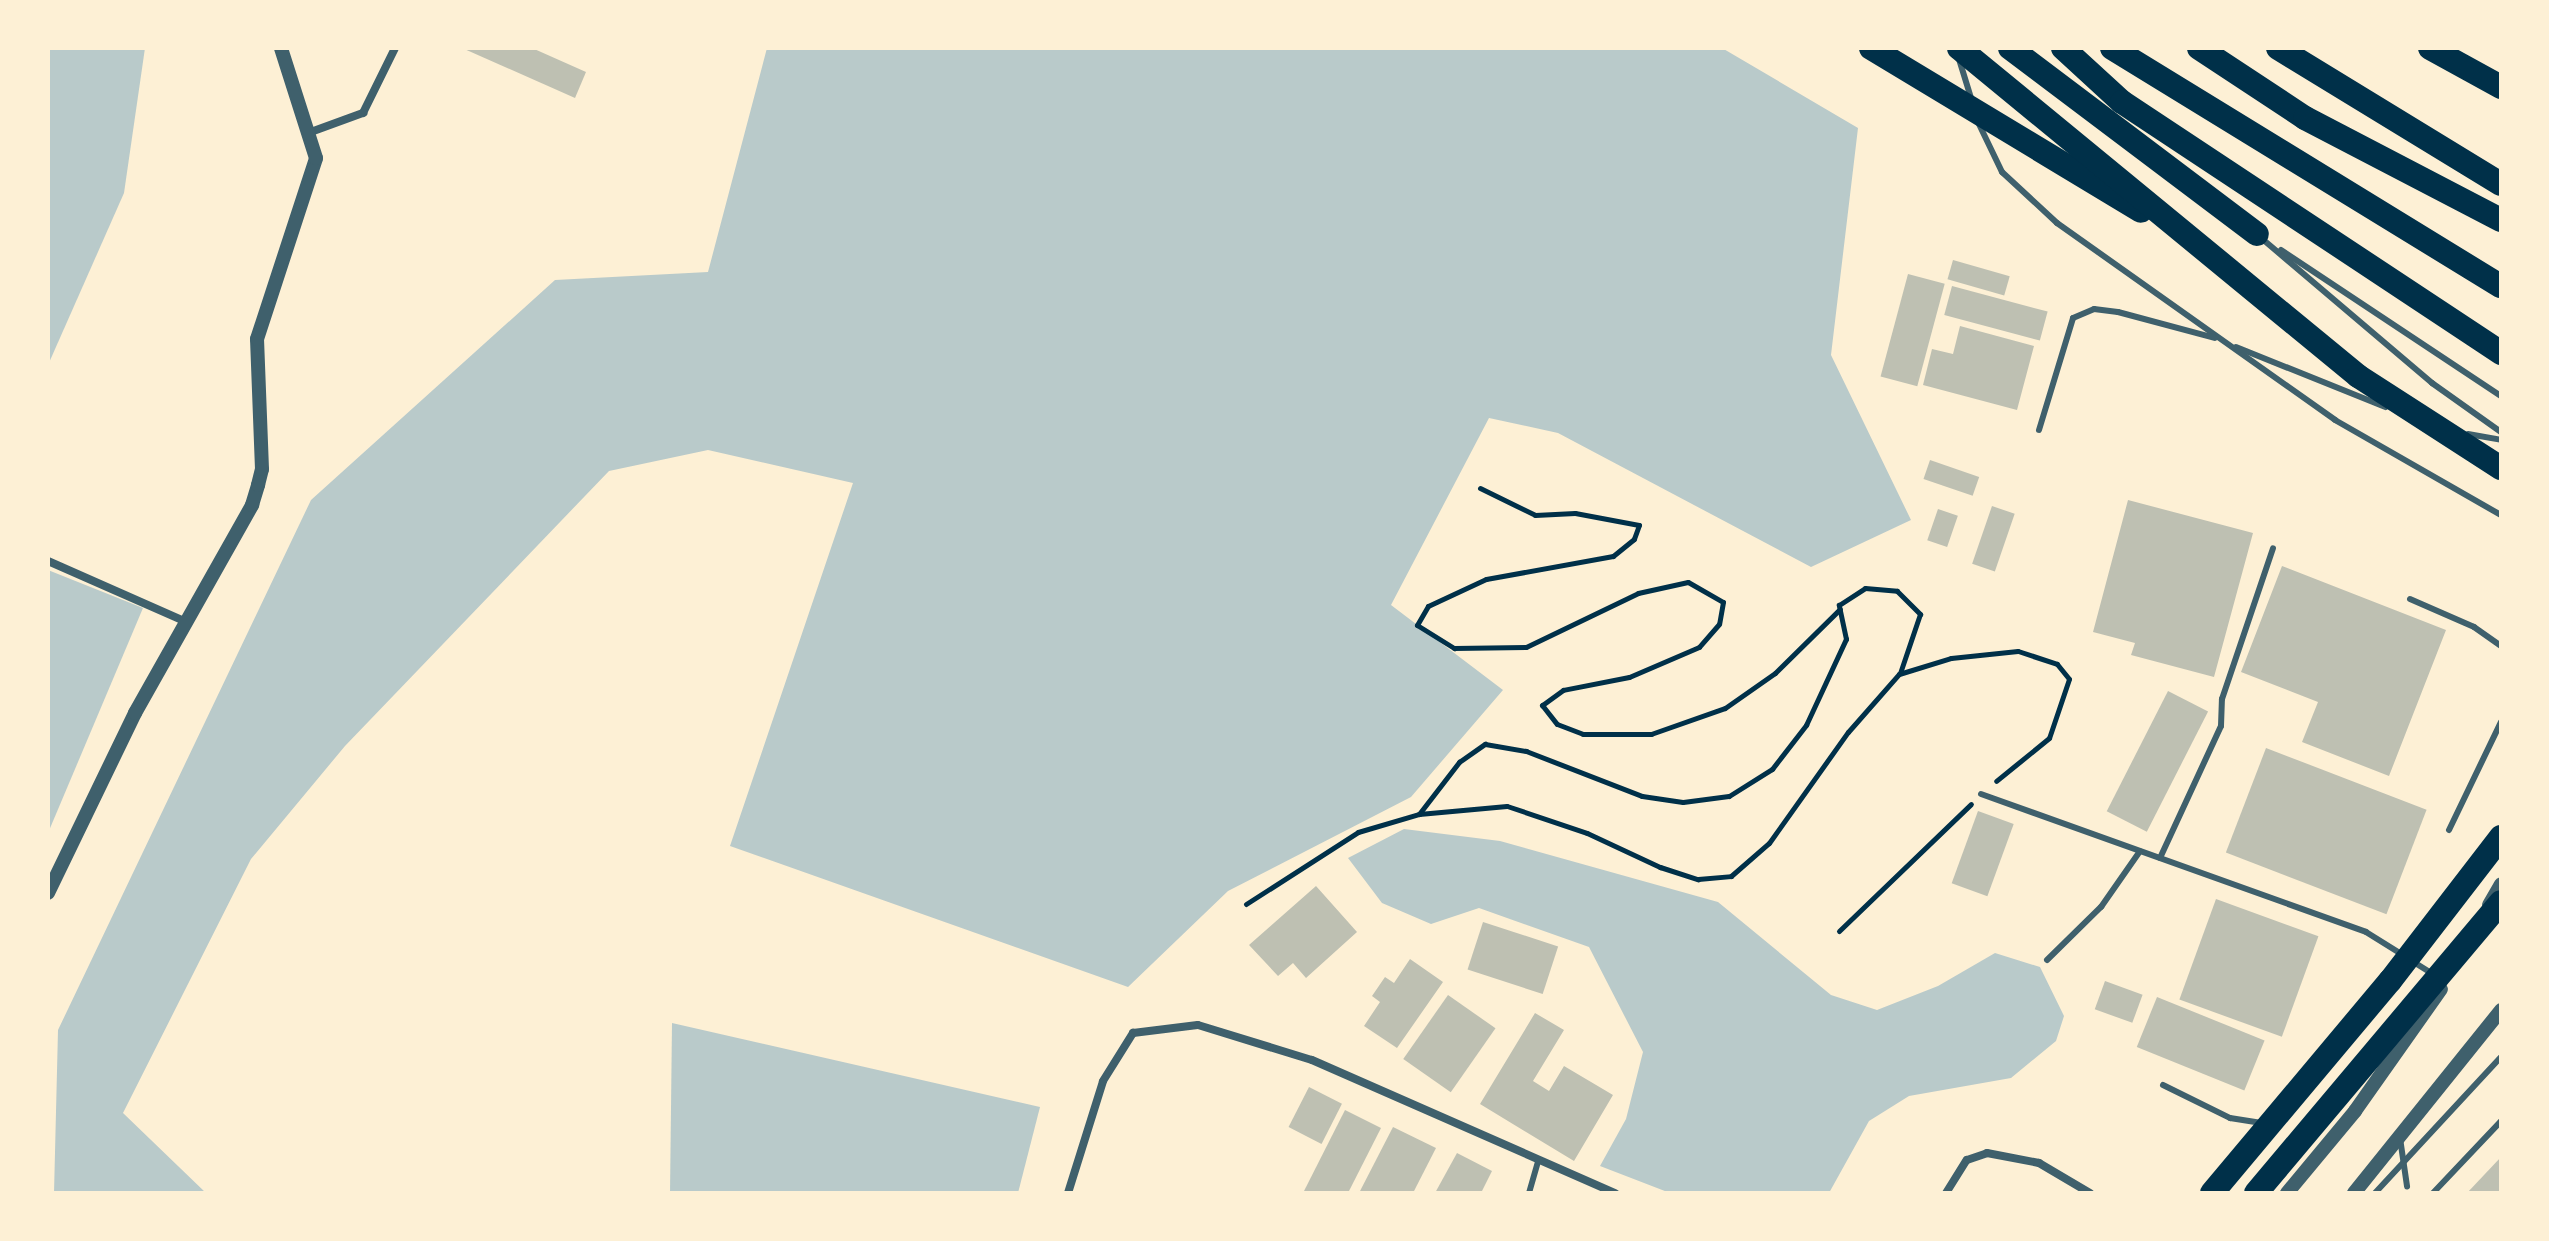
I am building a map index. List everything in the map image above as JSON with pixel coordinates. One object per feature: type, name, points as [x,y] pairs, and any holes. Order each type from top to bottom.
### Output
[{"type":"highway","points":[[1871,48],[2202,248]]},
{"type":"highway","points":[[1957,48],[2358,376],[2501,468]]},
{"type":"highway","points":[[2010,48],[2257,234]]},
{"type":"highway","points":[[2063,48],[2122,102],[2501,353]]},
{"type":"highway","points":[[2112,48],[2282,148],[2501,286]]},
{"type":"highway","points":[[2199,48],[2305,118],[2501,220]]},
{"type":"highway","points":[[2278,48],[2501,184]]},
{"type":"highway","points":[[2430,48],[2501,87]]},
{"type":"highway","points":[[2443,312],[2501,343]]},
{"type":"highway","points":[[2212,1193],[2390,981],[2501,837]]},
{"type":"highway","points":[[2256,1193],[2501,902]]},
{"type":"street","points":[[48,893],[186,622],[252,505],[262,469],[257,339],[316,158],[281,48]]},
{"type":"street","points":[[308,133],[363,113],[395,48]]},
{"type":"street","points":[[48,561],[186,622]]},
{"type":"street","points":[[2287,1193],[2321,1154],[2445,982],[2501,884]]},
{"type":"street","points":[[2354,1193],[2499,1015]]},
{"type":"street","points":[[1068,1193],[1103,1081],[1133,1033],[1198,1025],[1312,1060],[1538,1162],[1615,1193]]},
{"type":"street","points":[[1946,1193],[1967,1160],[1987,1153],[2039,1163],[2090,1193]]},
{"type":"lane","points":[[1957,48],[1978,124],[2002,172],[2057,223],[2335,420],[2501,515]]},
{"type":"lane","points":[[2257,234],[2501,396]]},
{"type":"lane","points":[[2257,234],[2432,383],[2501,432]]},
{"type":"lane","points":[[2039,430],[2073,318],[2094,309],[2213,337],[2347,394],[2479,438],[2501,440]]},
{"type":"lane","points":[[2160,858],[2221,726],[2222,699],[2273,548]]},
{"type":"lane","points":[[2410,599],[2474,627],[2501,646]]},
{"type":"lane","points":[[2449,830],[2501,722]]},
{"type":"lane","points":[[1981,794],[2366,932],[2445,982]]},
{"type":"lane","points":[[2047,960],[2101,907],[2140,851]]},
{"type":"lane","points":[[2375,1193],[2501,1057]]},
{"type":"lane","points":[[2163,1085],[2230,1118],[2284,1131]]},
{"type":"lane","points":[[2433,1193],[2501,1121]]},
{"type":"lane","points":[[2293,1137],[2321,1154]]},
{"type":"lane","points":[[2400,1138],[2407,1186]]},
{"type":"lane","points":[[1529,1193],[1538,1162]]},
{"type":"path","points":[[1246,904],[1358,832],[1419,814],[1507,806],[1587,833],[1660,867],[1698,879],[1731,876],[1769,843],[1848,732],[1899,674],[1920,614],[1897,591],[1865,588],[1775,673],[1725,708],[1651,734],[1583,734],[1557,724],[1542,705],[1563,690],[1629,677],[1699,647],[1719,624],[1723,602],[1688,582],[1638,593],[1526,647],[1454,648],[1417,625],[1428,606],[1486,579],[1613,556],[1634,539],[1639,525],[1575,513],[1535,515],[1480,488]]},
{"type":"path","points":[[1419,814],[1459,762],[1485,744],[1526,751],[1642,796],[1683,802],[1729,796],[1772,769],[1806,725],[1846,639],[1840,609]]},
{"type":"path","points":[[1839,931],[1981,794],[2049,738],[2069,679],[2057,664],[2018,651],[1951,658],[1899,674]]},
{"type":"shaded area","points":[[48,48],[145,48],[124,193],[48,365]]},
{"type":"shaded area","points":[[767,48],[1722,48],[1858,128],[1831,355],[1911,520],[1811,567],[1558,433],[1489,418],[1391,605],[1503,690],[1411,797],[1228,891],[1128,987],[730,846],[853,483],[708,450],[609,471],[345,746],[251,859],[123,1113],[206,1193],[54,1193],[58,1030],[311,500],[555,280],[708,272]]},
{"type":"shaded area","points":[[48,570],[143,608],[48,833]]},
{"type":"shaded area","points":[[1404,829],[1500,841],[1718,902],[1831,995],[1877,1010],[1938,986],[1995,953],[2040,967],[2064,1016],[2056,1041],[2011,1078],[1909,1096],[1869,1121],[1829,1193],[1670,1193],[1600,1166],[1626,1119],[1643,1052],[1589,947],[1479,908],[1431,924],[1382,903],[1348,858]]},
{"type":"shaded area","points":[[672,1023],[1040,1107],[1018,1193],[670,1193]]},
{"type":"building","points":[[462,48],[532,48],[586,72],[575,98]]},
{"type":"building","points":[[1953,260],[2010,276],[2004,295],[1947,279]]},
{"type":"building","points":[[1908,274],[1945,284],[1917,386],[1881,376]]},
{"type":"building","points":[[1952,286],[2048,312],[2040,341],[1944,315]]},
{"type":"building","points":[[1960,326],[2034,346],[2017,410],[1923,385],[1932,349],[1953,354]]},
{"type":"building","points":[[1930,460],[1979,477],[1973,496],[1923,479]]},
{"type":"building","points":[[2128,500],[2253,533],[2214,677],[2131,655],[2135,643],[2093,632]]},
{"type":"building","points":[[1992,506],[2015,514],[1995,571],[1972,564]]},
{"type":"building","points":[[1938,509],[1958,516],[1947,547],[1927,540]]},
{"type":"building","points":[[2282,566],[2446,630],[2389,776],[2302,742],[2318,702],[2241,672]]},
{"type":"building","points":[[2168,691],[2208,711],[2147,832],[2107,811]]},
{"type":"building","points":[[2266,748],[2427,810],[2386,914],[2226,853]]},
{"type":"building","points":[[1978,811],[2014,824],[1987,896],[1952,883]]},
{"type":"building","points":[[1316,886],[1357,932],[1306,978],[1293,963],[1278,976],[1249,945]]},
{"type":"building","points":[[2216,899],[2318,936],[2282,1037],[2179,1000]]},
{"type":"building","points":[[1483,922],[1558,946],[1543,994],[1468,970]]},
{"type":"building","points":[[1410,959],[1443,982],[1397,1048],[1364,1026],[1380,1002],[1372,996],[1385,977],[1394,983]]},
{"type":"building","points":[[2105,981],[2143,995],[2132,1023],[2095,1009]]},
{"type":"building","points":[[1448,995],[1496,1028],[1451,1092],[1403,1059]]},
{"type":"building","points":[[2157,997],[2265,1040],[2244,1091],[2137,1047]]},
{"type":"building","points":[[1535,1013],[1564,1030],[1533,1081],[1549,1091],[1564,1066],[1613,1095],[1574,1161],[1480,1104]]},
{"type":"building","points":[[1309,1087],[1342,1104],[1322,1144],[1289,1127]]},
{"type":"building","points":[[1345,1110],[1381,1128],[1348,1193],[1303,1193]]},
{"type":"building","points":[[1393,1127],[1436,1148],[1413,1193],[1359,1193]]},
{"type":"building","points":[[1457,1153],[1492,1171],[1481,1193],[1435,1193]]},
{"type":"building","points":[[2501,1157],[2501,1193],[2467,1193]]}]
